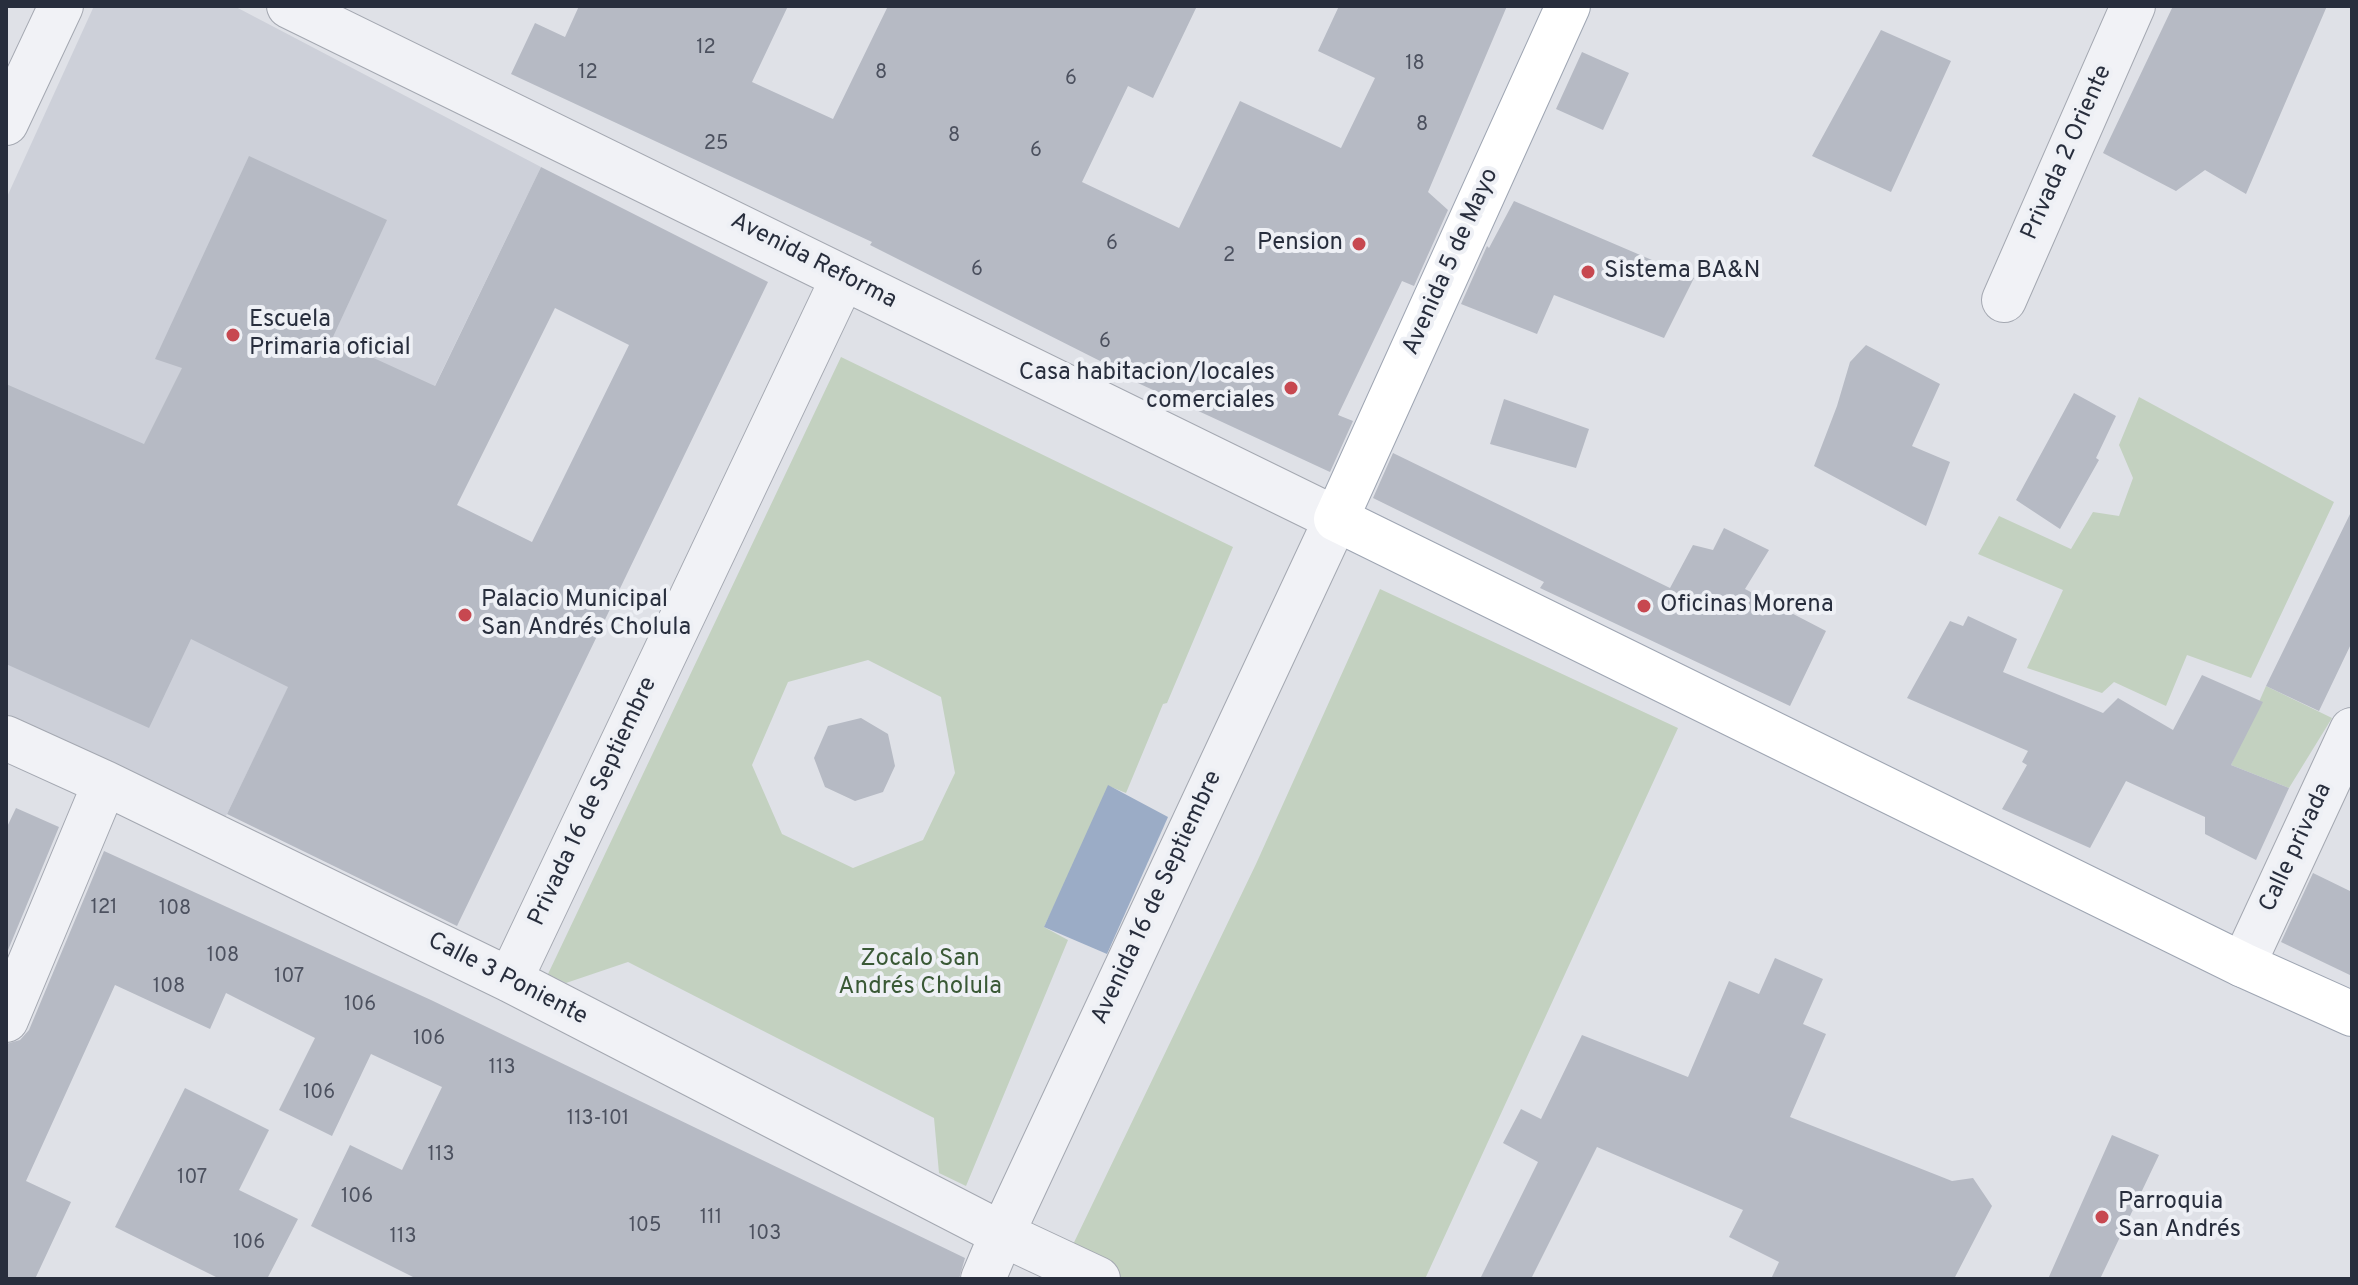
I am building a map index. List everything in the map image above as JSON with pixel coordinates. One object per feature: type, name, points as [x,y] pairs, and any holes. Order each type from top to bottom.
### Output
[{"type":"main road","name":"Avenida 5 de Mayo","points":[[1336,519],[1568,6]]},
{"type":"main road","points":[[1336,519],[2243,965],[2352,1014]]},
{"type":"street","points":[[6,123],[61,6]]},
{"type":"street","name":"Avenida Reforma","points":[[289,6],[1336,519]]},
{"type":"street","name":"Privada 2 Oriente","points":[[2004,300],[2133,6]]},
{"type":"street","name":"Privada 16 de Septiembre","points":[[510,980],[843,278]]},
{"type":"street","name":"Avenida 16 de Septiembre","points":[[983,1279],[1336,519]]},
{"type":"street","name":"Calle privada","points":[[2243,965],[2352,730]]},
{"type":"street","name":"Calle 3 Poniente","points":[[6,738],[510,980],[1002,1234],[1098,1279]]},
{"type":"street","points":[[6,1020],[105,783]]},
{"type":"shaded area","name":"Escuela Primaria oficial","points":[[94,6],[234,6],[541,167],[224,820],[6,714],[6,199]]},
{"type":"green space","name":"Zocalo San Andrés Cholula","points":[[841,357],[1233,547],[1126,793],[1111,787],[1044,927],[1068,940],[966,1186],[939,1173],[934,1118],[628,962],[566,983],[548,974]],"holes":[[[868,660],[941,697],[955,773],[923,840],[853,868],[782,834],[752,765],[788,682]]]},
{"type":"green space","points":[[2139,397],[2334,502],[2251,678],[2187,655],[2166,706],[2114,682],[2102,693],[2027,668],[2063,590],[1978,554],[1999,516],[2071,549],[2093,512],[2119,516],[2133,478],[2119,445]]},
{"type":"green space","points":[[1380,589],[1678,728],[1425,1279],[1115,1279],[1066,1259],[1256,864]]},
{"type":"green space","points":[[2266,686],[2332,718],[2289,788],[2231,765]]},
{"type":"water","points":[[1108,785],[1168,817],[1107,954],[1044,927]]},
{"type":"building","points":[[579,6],[788,6],[752,82],[833,119],[888,6],[1197,6],[1153,98],[1128,86],[1082,182],[1179,228],[1240,101],[1341,148],[1375,78],[1318,51],[1339,6],[1507,6],[1428,192],[1448,210],[1414,286],[1402,281],[1338,415],[1353,421],[1330,472],[1112,371],[1114,368],[870,245],[872,242],[511,74],[535,23],[565,37]]},
{"type":"building","points":[[2173,6],[2327,6],[2246,194],[2205,170],[2176,191],[2103,153]]},
{"type":"building","points":[[1881,30],[1951,61],[1891,192],[1812,156]]},
{"type":"building","points":[[1582,52],[1629,73],[1603,130],[1556,109]]},
{"type":"building","points":[[249,156],[387,220],[332,339],[435,386],[541,167],[768,282],[457,926],[227,814],[288,687],[191,639],[149,728],[6,664],[6,384],[144,444],[182,368],[155,359]],"holes":[[[555,308],[629,345],[532,542],[457,505]]]},
{"type":"building","name":"Sistema BA&N","points":[[1514,201],[1694,278],[1664,338],[1554,295],[1537,334],[1461,304],[1487,246],[1489,248]]},
{"type":"building","points":[[1866,345],[1940,384],[1912,446],[1950,462],[1926,526],[1814,466],[1850,362]]},
{"type":"building","points":[[2074,393],[2116,416],[2096,458],[2099,460],[2060,529],[2016,500]]},
{"type":"building","points":[[1504,399],[1589,429],[1576,468],[1490,444]]},
{"type":"building","points":[[1393,453],[1670,588],[1693,545],[1713,550],[1724,528],[1769,550],[1745,589],[1826,631],[1790,706],[1540,588],[1544,582],[1373,498]]},
{"type":"building","points":[[2352,510],[2352,642],[2319,711],[2266,686]]},
{"type":"building","points":[[1968,616],[2017,639],[2003,672],[2103,713],[2118,698],[2173,730],[2202,675],[2263,702],[2231,765],[2289,788],[2256,860],[2205,834],[2205,817],[2126,781],[2090,848],[2002,809],[2027,765],[2022,762],[2028,751],[1907,698],[1950,621],[1963,626]]},
{"type":"building","points":[[861,718],[888,734],[895,766],[883,792],[855,801],[825,787],[814,758],[828,726]]},
{"type":"building","points":[[16,808],[59,827],[6,955],[6,829]]},
{"type":"building","points":[[104,851],[431,1000],[965,1258],[959,1279],[417,1279],[311,1226],[350,1145],[402,1170],[442,1087],[371,1054],[332,1136],[279,1110],[315,1038],[226,993],[210,1029],[115,985],[26,1181],[71,1202],[35,1279],[6,1279],[6,1044],[20,1040],[29,1030]]},
{"type":"building","points":[[2313,873],[2352,892],[2352,976],[2281,942]]},
{"type":"building","points":[[1775,958],[1823,979],[1803,1024],[1826,1034],[1790,1117],[1952,1181],[1973,1178],[1992,1206],[1954,1279],[1771,1279],[1779,1262],[1729,1237],[1743,1210],[1597,1147],[1531,1279],[1480,1279],[1538,1162],[1503,1143],[1521,1109],[1541,1119],[1582,1035],[1688,1077],[1729,981],[1759,994]]},
{"type":"building","points":[[185,1088],[269,1130],[239,1190],[298,1219],[267,1279],[220,1279],[115,1227]]},
{"type":"building","name":"Parroquia San Andrés","points":[[2112,1135],[2159,1155],[2100,1279],[2048,1279]]},
{"type":"place","name":"Pension","points":[[1359,244]]},
{"type":"place","name":"Sistema BA&N","points":[[1588,272]]},
{"type":"place","name":"Escuela Primaria oficial","points":[[233,335]]},
{"type":"place","name":"Casa habitacion/locales comerciales","points":[[1291,388]]},
{"type":"place","name":"Oficinas Morena","points":[[1644,606]]},
{"type":"place","name":"Palacio Municipal San Andrés Cholula","points":[[465,615]]},
{"type":"place","name":"Parroquia San Andrés","points":[[2102,1217]]}]
